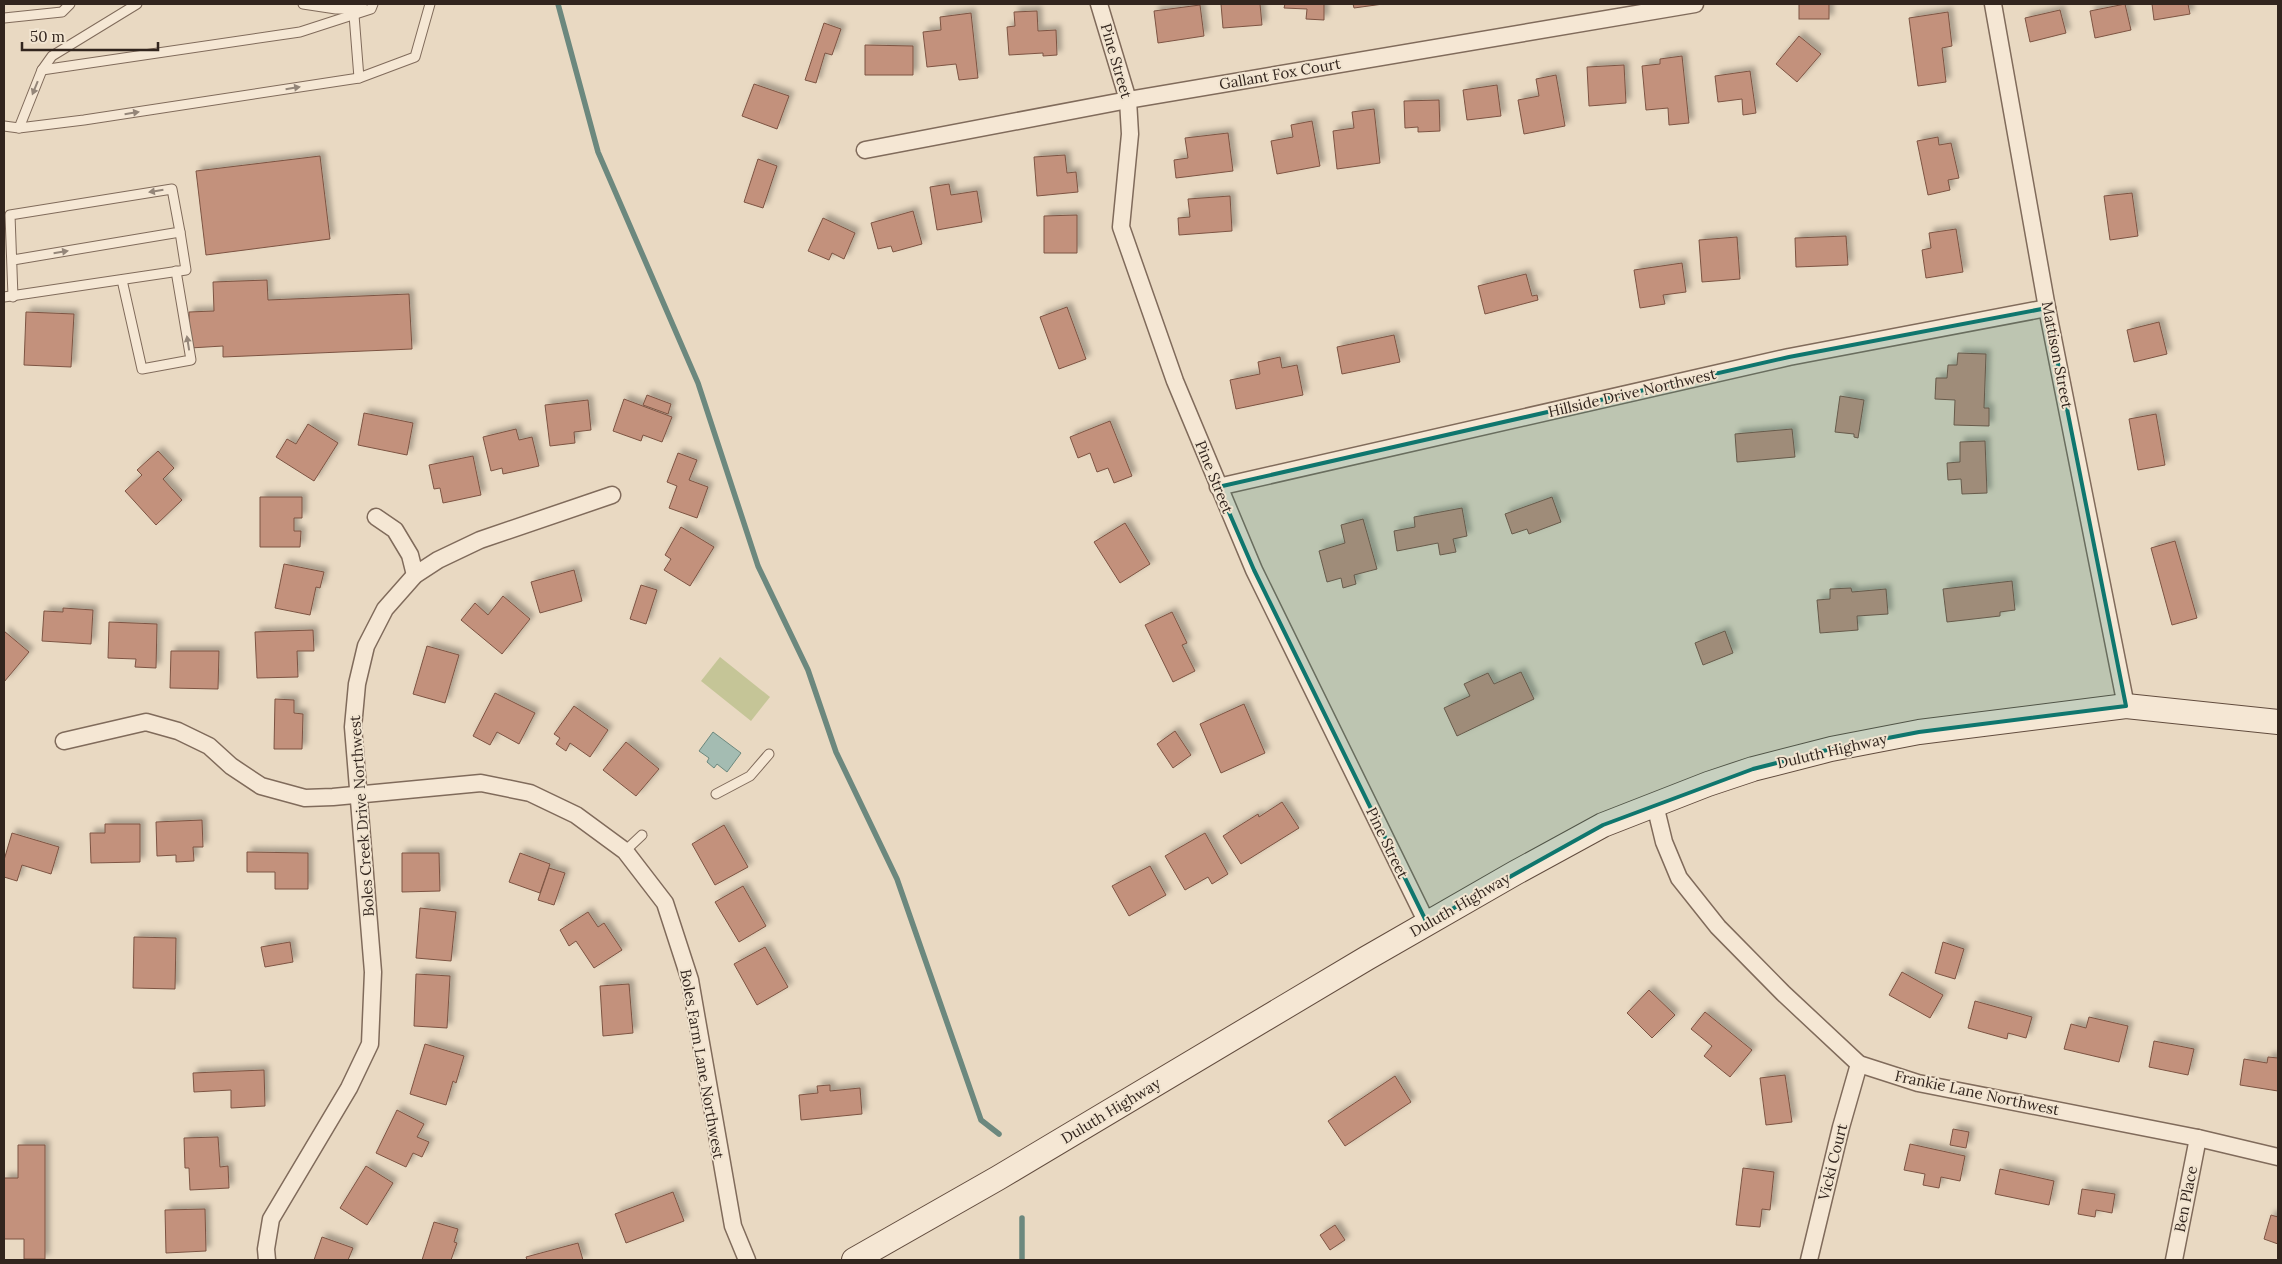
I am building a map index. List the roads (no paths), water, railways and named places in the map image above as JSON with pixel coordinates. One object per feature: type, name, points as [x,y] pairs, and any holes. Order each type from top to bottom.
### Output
[{"type":"main road","name":"Duluth Highway","points":[[854,1260],[998,1178],[1427,923],[1603,825],[1655,805],[1753,769],[1831,749],[1919,732],[2126,706],[2278,722]]},
{"type":"street","name":"Pine Street","points":[[1099,4],[1128,100],[1130,134],[1121,228],[1175,381],[1254,570],[1427,923]]},
{"type":"street","name":"Gallant Fox Court","points":[[866,150],[1128,100],[1695,4]]},
{"type":"street","name":"Mattison Street","points":[[1993,4],[2048,308],[2126,706]]},
{"type":"street","name":"Hillside Drive Northwest","points":[[1218,487],[1789,357],[2048,308]]},
{"type":"street","name":"Boles Creek Drive Northwest","points":[[267,1260],[266,1249],[272,1220],[350,1088],[370,1044],[373,972],[354,727],[357,684],[366,646],[385,608],[415,575],[438,560],[480,540],[612,495]]},
{"type":"street","points":[[376,517],[395,530],[410,555],[415,575]]},
{"type":"street","name":"Boles Farm Lane Northwest","points":[[64,741],[146,722],[178,731],[209,746],[230,766],[262,786],[305,798],[481,784],[530,793],[576,815],[625,851],[665,903],[690,980],[733,1226],[747,1260]]},
{"type":"street","name":"Frankie Lane Northwest","points":[[1655,805],[1664,842],[1679,878],[1718,927],[1783,993],[1859,1064],[1918,1083],[2198,1138],[2278,1157]]},
{"type":"street","name":"Vicki Court","points":[[1809,1260],[1841,1127],[1859,1064]]},
{"type":"street","name":"Ben Place","points":[[2174,1260],[2198,1138]]},
{"type":"lane","points":[[4,18],[62,12],[70,4]]},
{"type":"lane","points":[[18,128],[42,70],[52,56],[137,4]]},
{"type":"lane","points":[[303,4],[336,9],[372,6]]},
{"type":"lane","points":[[4,126],[18,128],[84,120],[359,78],[415,57],[430,4]]},
{"type":"lane","points":[[42,70],[300,32],[354,15],[372,6]]},
{"type":"lane","points":[[354,15],[359,78]]},
{"type":"lane","points":[[172,189],[180,232],[186,270],[8,297],[13,260],[10,215],[172,189]]},
{"type":"lane","points":[[13,260],[180,232]]},
{"type":"lane","points":[[122,280],[142,368],[190,360],[176,271]]},
{"type":"lane","points":[[716,794],[750,776],[769,754]]},
{"type":"lane","points":[[625,851],[642,835]]},
{"type":"waterway","points":[[558,4],[598,152],[698,383],[758,566],[808,670],[836,752],[897,879],[981,1120],[999,1134]]},
{"type":"waterway","points":[[1022,1218],[1022,1260]]}]
